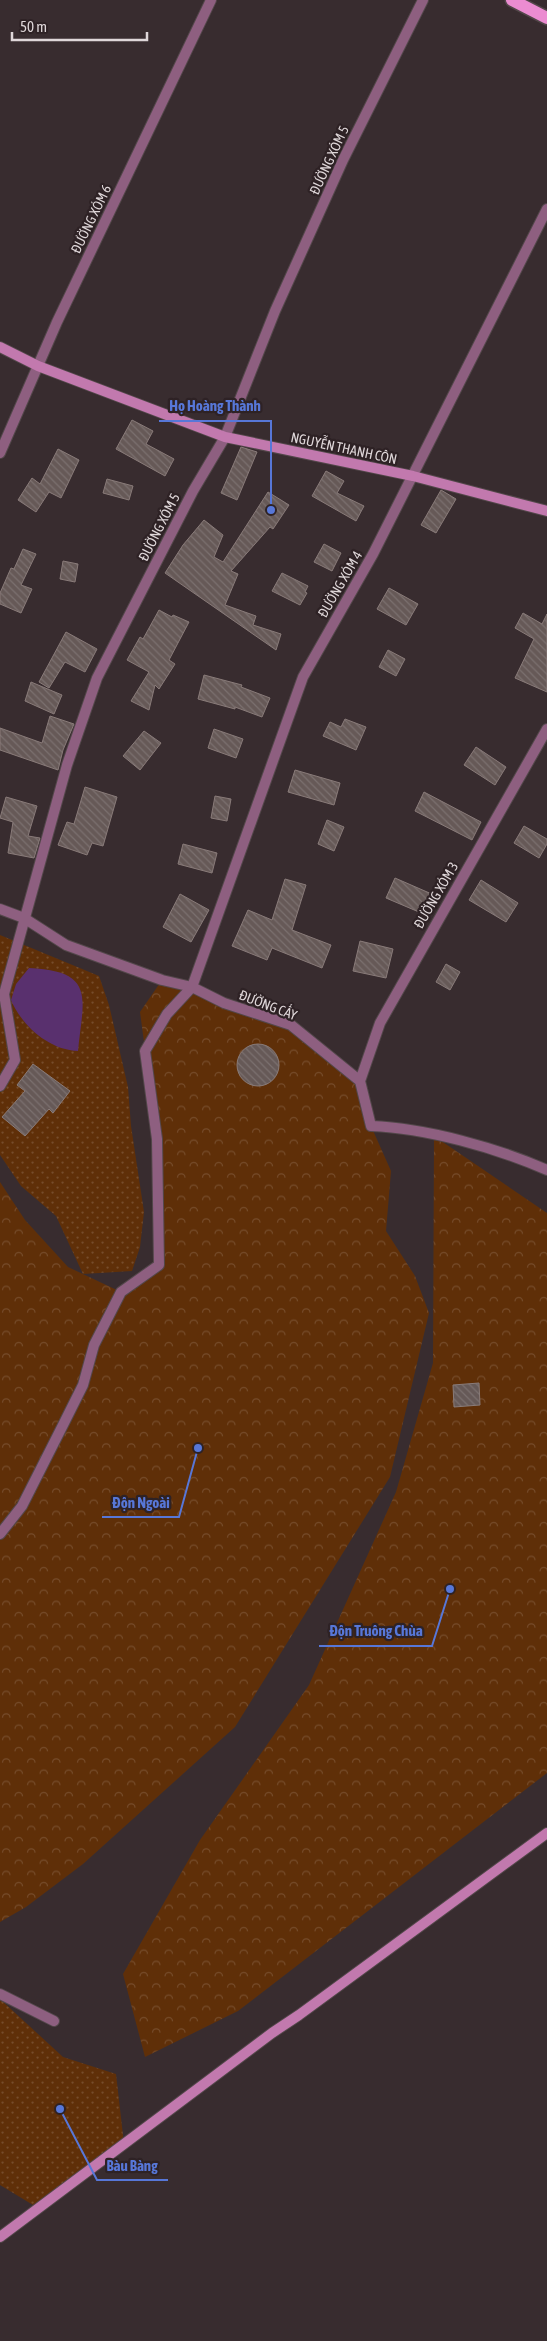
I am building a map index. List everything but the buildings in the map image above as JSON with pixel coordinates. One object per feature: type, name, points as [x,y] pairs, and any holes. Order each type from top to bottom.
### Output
[{"type":"main road","points":[[512,0],[547,18]]},
{"type":"street","name":"ĐƯỜNG XÓM 6","points":[[0,452],[38,366],[211,0]]},
{"type":"street","name":"ĐƯỜNG XÓM 5","points":[[0,1086],[15,1060],[4,994],[67,765],[97,678],[193,491],[225,437],[279,302],[343,160],[423,0]]},
{"type":"street","name":"ĐƯỜNG XÓM 4","points":[[192,987],[303,677],[373,554],[547,209]]},
{"type":"street","name":"NGUYỄN THANH CÔN","points":[[0,347],[38,366],[225,437],[413,476],[547,511]]},
{"type":"street","name":"ĐƯỜNG XÓM 3","points":[[360,1081],[380,1024],[547,729]]},
{"type":"street","name":"ĐƯỜNG CẤY","points":[[0,909],[24,918],[66,945],[162,980],[192,987],[224,1002],[291,1026],[360,1081]]},
{"type":"street","points":[[0,1534],[22,1506],[65,1421],[83,1385],[94,1345],[122,1292],[159,1265],[157,1139],[145,1050],[167,1014],[192,987]]},
{"type":"street","points":[[360,1081],[371,1126],[404,1128],[498,1152],[547,1170]]},
{"type":"street","points":[[0,2237],[272,2032],[299,2015],[547,1833]]},
{"type":"street","points":[[0,1994],[54,2021]]},
{"type":"green space","points":[[0,935],[99,976],[109,1005],[128,1087],[131,1126],[144,1212],[140,1247],[132,1271],[83,1274],[56,1216],[21,1186],[0,1155]]},
{"type":"green space","points":[[162,980],[291,1025],[360,1081],[371,1126],[391,1171],[386,1231],[415,1276],[429,1313],[390,1477],[235,1727],[83,1864],[26,1907],[0,1922],[0,1182],[25,1220],[68,1267],[121,1292],[159,1265],[157,1139],[140,1012]]},
{"type":"green space","points":[[434,1136],[547,1213],[547,1773],[238,2011],[145,2057],[123,1974],[200,1840],[309,1685],[396,1492],[433,1363]]},
{"type":"green space","points":[[0,1999],[63,2057],[116,2074],[124,2144],[38,2208],[0,2185]]},
{"type":"shaded area","points":[[29,968],[51,970],[66,975],[76,982],[81,991],[83,1003],[78,1051],[67,1050],[47,1041],[29,1027],[16,1010],[11,1000],[16,984]]},
{"type":"place","name":"Họ Hoàng Thành","points":[[271,510]]},
{"type":"place","name":"Độn Ngoài","points":[[198,1448]]},
{"type":"place","name":"Độn Truông Chùa","points":[[450,1589]]},
{"type":"place","name":"Bàu Bàng","points":[[60,2109]]}]
